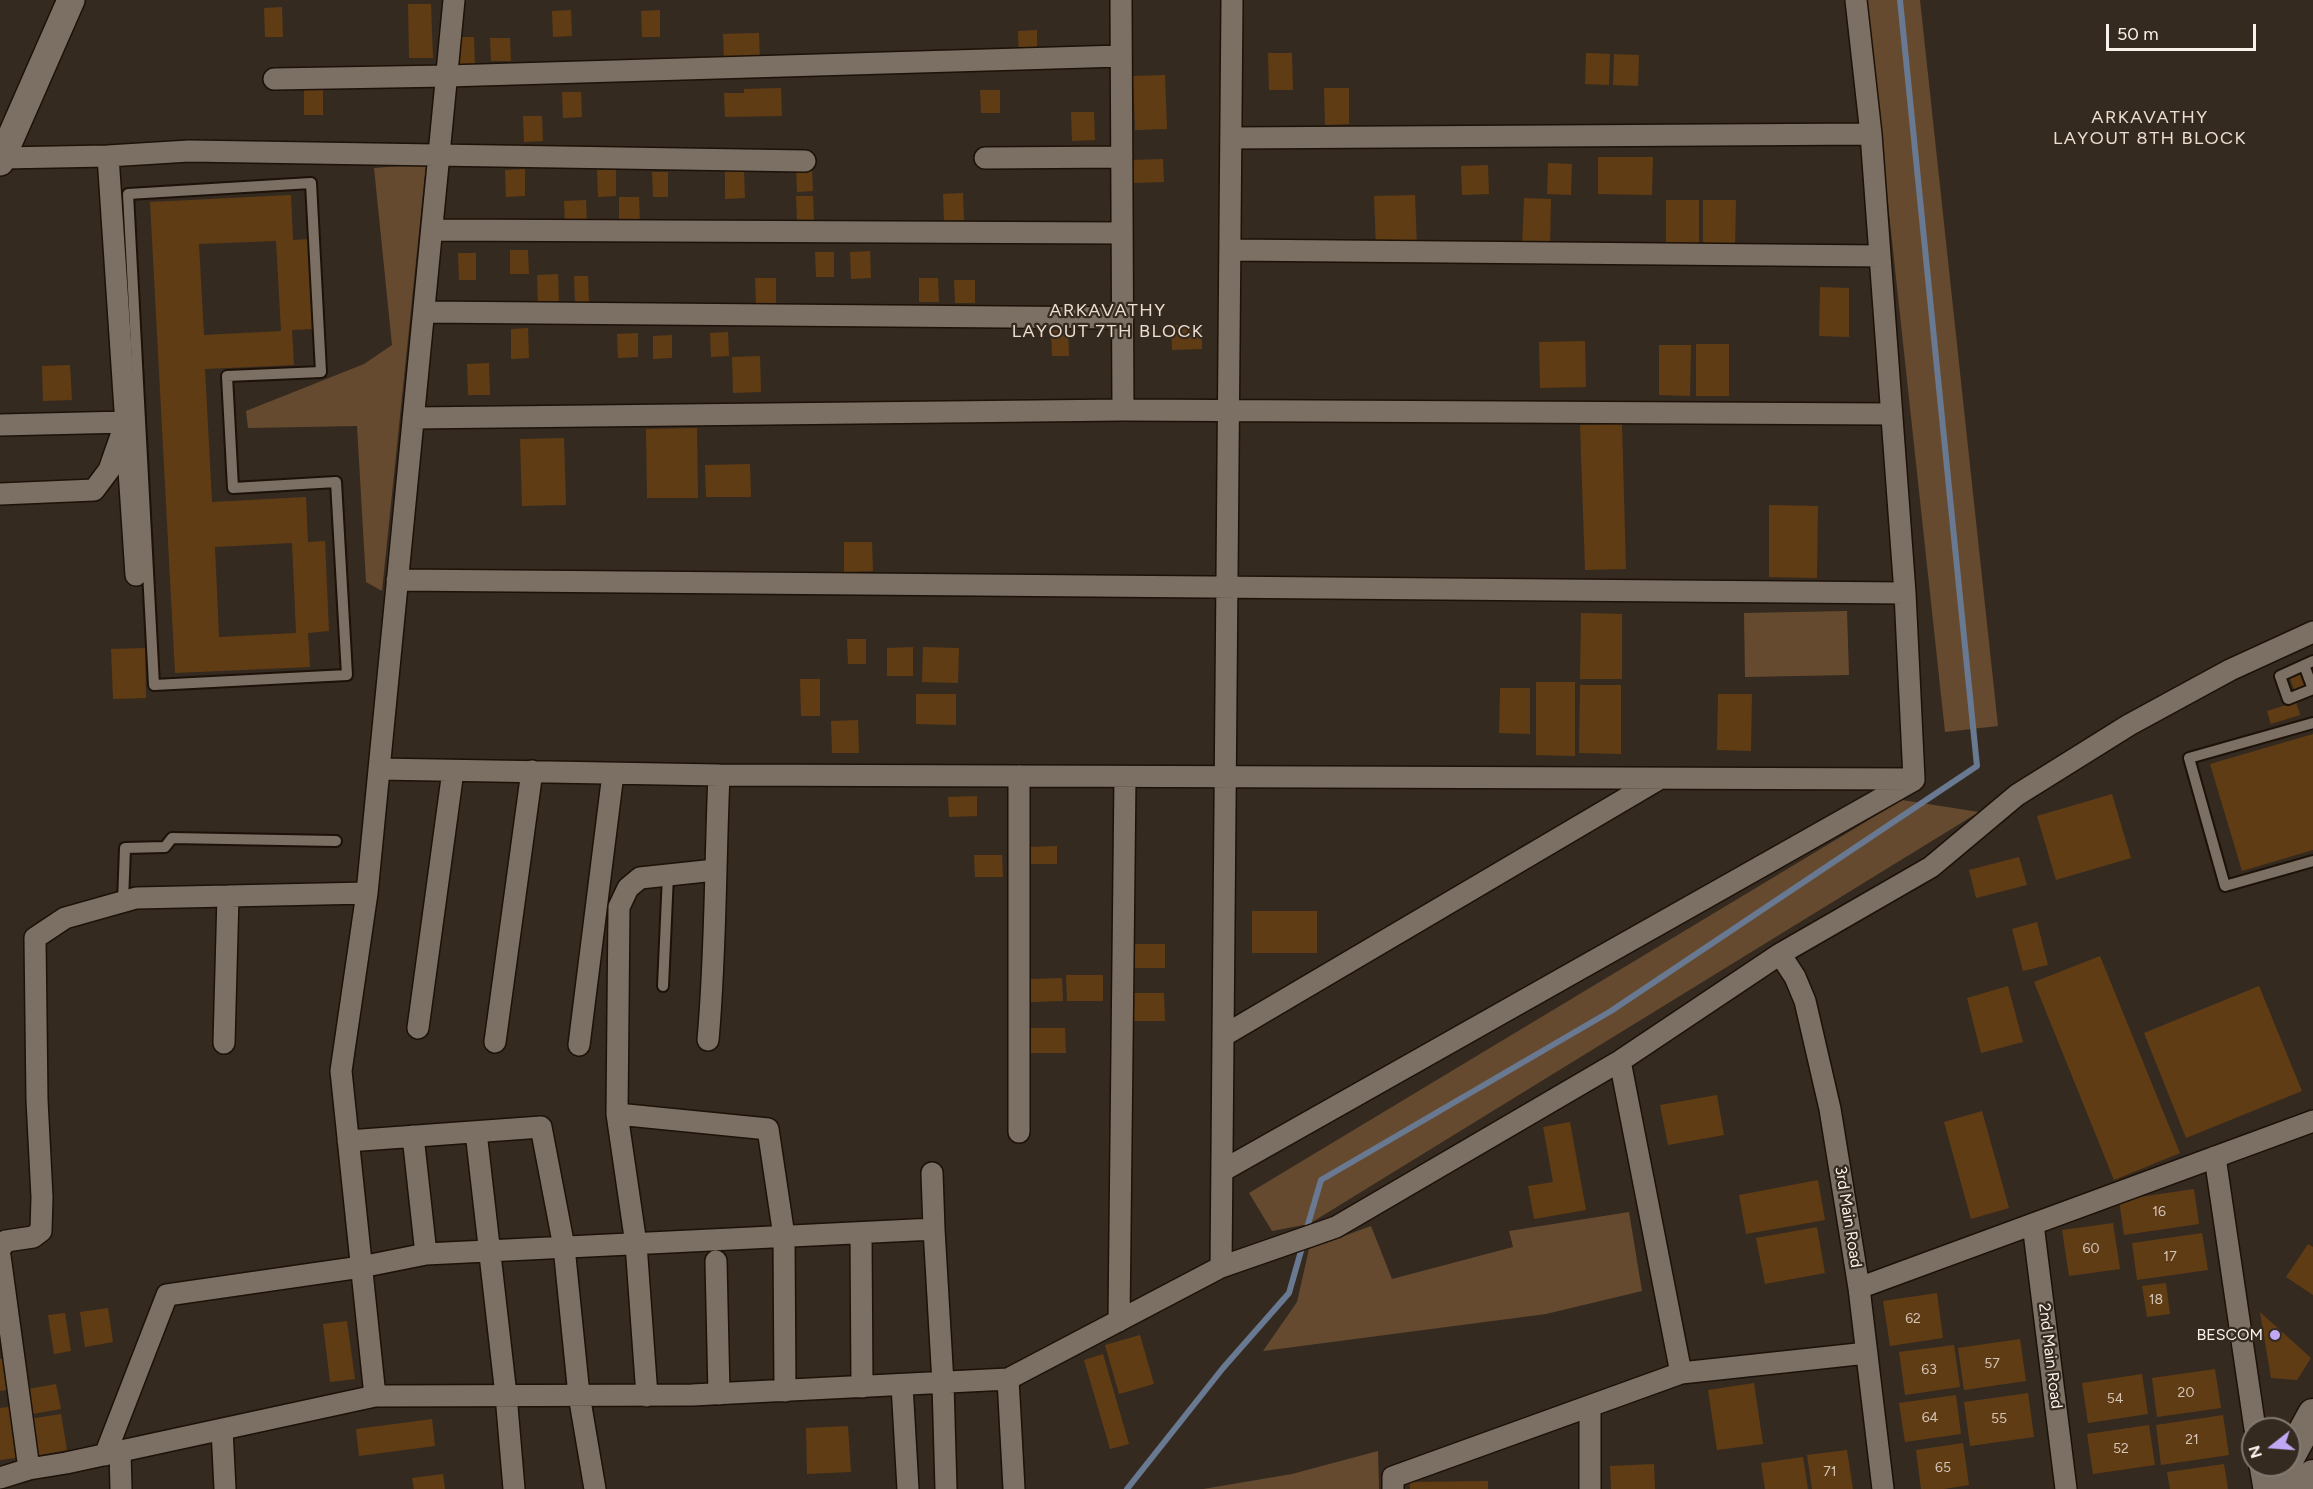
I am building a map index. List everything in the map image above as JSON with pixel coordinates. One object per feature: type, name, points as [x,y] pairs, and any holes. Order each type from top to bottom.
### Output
[{"type":"main road","points":[[2301,1436],[2313,1414]]},
{"type":"main road","points":[[2305,1489],[2313,1475]]},
{"type":"street","points":[[71,0],[1,160],[189,151],[805,161]]},
{"type":"street","points":[[375,1396],[341,1071],[367,893],[454,0]]},
{"type":"street","points":[[1121,0],[1123,411]]},
{"type":"street","points":[[1221,1267],[1232,0]]},
{"type":"street","points":[[1856,0],[1871,134],[1892,414],[1905,593],[1914,779]]},
{"type":"street","points":[[274,79],[1121,56]]},
{"type":"street","points":[[1231,138],[1871,134]]},
{"type":"street","points":[[108,156],[133,422],[136,575]]},
{"type":"street","points":[[985,159],[1122,157]]},
{"type":"street","points":[[432,230],[1122,234]]},
{"type":"street","points":[[1231,250],[1880,256]]},
{"type":"street","points":[[424,312],[1122,318]]},
{"type":"street","points":[[413,418],[1123,411],[1892,414]]},
{"type":"street","points":[[0,425],[133,422]]},
{"type":"street","points":[[0,494],[94,490],[109,470],[133,422]]},
{"type":"street","points":[[398,580],[1905,593]]},
{"type":"street","points":[[0,1478],[29,1469],[375,1396],[647,1396],[1008,1379],[1221,1267],[1336,1227],[1620,1061],[1780,954],[1931,867],[2017,795],[2129,725],[2230,670],[2313,632]]},
{"type":"street","points":[[379,769],[718,775],[1914,779]]},
{"type":"street","points":[[418,1028],[453,771]]},
{"type":"street","points":[[495,1042],[532,771]]},
{"type":"street","points":[[579,1045],[613,774]]},
{"type":"street","points":[[708,1040],[713,981],[718,775]]},
{"type":"street","points":[[1019,776],[1019,1132]]},
{"type":"street","points":[[1119,1321],[1125,777]]},
{"type":"street","points":[[1223,1036],[1659,778]]},
{"type":"street","points":[[1221,1171],[1914,779]]},
{"type":"street","points":[[647,1396],[636,1244],[617,1114],[619,907],[628,888],[640,878],[715,870]]},
{"type":"street","points":[[0,1249],[6,1241],[33,1237],[41,1231],[35,938],[65,918],[136,898],[367,893]]},
{"type":"street","points":[[224,1043],[228,896]]},
{"type":"street","name":"3rd Main Road","points":[[1780,954],[1800,989],[1811,1023],[1843,1178],[1859,1288],[1883,1489]]},
{"type":"street","points":[[1620,1061],[1681,1373]]},
{"type":"street","points":[[617,1114],[768,1129],[784,1236],[785,1391]]},
{"type":"street","points":[[1859,1288],[2313,1121]]},
{"type":"street","points":[[348,1141],[541,1127],[564,1247],[579,1395],[595,1489]]},
{"type":"street","points":[[476,1132],[506,1395],[514,1489]]},
{"type":"street","points":[[413,1136],[426,1254]]},
{"type":"street","points":[[2215,1157],[2253,1417]]},
{"type":"street","points":[[932,1173],[946,1489]]},
{"type":"street","name":"2nd Main Road","points":[[2033,1224],[2066,1489]]},
{"type":"street","points":[[121,1489],[112,1453],[167,1295],[361,1267],[426,1254],[934,1229]]},
{"type":"street","points":[[861,1233],[862,1387]]},
{"type":"street","points":[[0,1256],[29,1469]]},
{"type":"street","points":[[716,1261],[719,1394]]},
{"type":"street","points":[[1393,1483],[1681,1373],[1867,1353]]},
{"type":"street","points":[[1008,1379],[1014,1489]]},
{"type":"street","points":[[902,1385],[908,1489]]},
{"type":"street","points":[[1590,1406],[1590,1489]]},
{"type":"street","points":[[222,1429],[225,1489]]},
{"type":"lane","points":[[311,183],[321,372],[227,376],[233,488],[336,482],[347,675],[154,685],[133,422],[128,194],[311,183]]},
{"type":"lane","points":[[2313,723],[2189,758],[2225,886],[2313,861]]},
{"type":"lane","points":[[123,902],[125,848],[165,847],[172,838],[336,842]]},
{"type":"lane","points":[[663,986],[668,875]]},
{"type":"shaded area","points":[[1866,0],[1920,0],[1998,726],[1945,732]]},
{"type":"shaded area","points":[[426,164],[382,591],[366,582],[357,426],[248,428],[246,411],[364,364],[392,345],[374,168]]},
{"type":"shaded area","points":[[1847,611],[1849,675],[1745,677],[1744,613]]},
{"type":"shaded area","points":[[1902,800],[1979,812],[1309,1224],[1272,1231],[1249,1193]]},
{"type":"shaded area","points":[[1629,1212],[1642,1291],[1546,1314],[1263,1351],[1297,1302],[1309,1249],[1371,1226],[1392,1279],[1513,1247],[1509,1231]]},
{"type":"shaded area","points":[[1378,1451],[1379,1489],[1203,1489],[1292,1474]]},
{"type":"building","points":[[408,4],[431,4],[433,58],[409,58]]},
{"type":"building","points":[[282,7],[283,37],[265,37],[264,8]]},
{"type":"building","points":[[571,10],[572,36],[553,37],[552,11]]},
{"type":"building","points":[[660,10],[660,37],[642,37],[641,11]]},
{"type":"building","points":[[1037,30],[1037,56],[1019,57],[1018,31]]},
{"type":"building","points":[[759,33],[760,60],[724,61],[723,34]]},
{"type":"building","points":[[454,37],[474,37],[475,65],[455,66]]},
{"type":"building","points":[[490,38],[510,38],[511,61],[491,61]]},
{"type":"building","points":[[1268,53],[1292,53],[1293,90],[1269,90]]},
{"type":"building","points":[[1586,53],[1610,54],[1609,85],[1585,84]]},
{"type":"building","points":[[1614,54],[1639,55],[1638,86],[1613,85]]},
{"type":"building","points":[[1165,75],[1167,129],[1135,130],[1133,76]]},
{"type":"building","points":[[781,88],[782,116],[725,117],[724,93],[744,93],[744,89]]},
{"type":"building","points":[[1324,88],[1349,88],[1349,124],[1325,125]]},
{"type":"building","points":[[304,89],[323,89],[323,115],[304,115]]},
{"type":"building","points":[[980,90],[1000,90],[1000,113],[981,113]]},
{"type":"building","points":[[562,92],[581,92],[582,117],[563,118]]},
{"type":"building","points":[[1071,112],[1094,112],[1095,140],[1072,141]]},
{"type":"building","points":[[523,116],[542,116],[543,141],[524,142]]},
{"type":"building","points":[[1598,157],[1653,157],[1652,195],[1598,194]]},
{"type":"building","points":[[1163,159],[1164,182],[1131,183],[1131,160]]},
{"type":"building","points":[[1548,163],[1572,164],[1571,195],[1547,194]]},
{"type":"building","points":[[1488,165],[1489,194],[1462,195],[1461,166]]},
{"type":"building","points":[[796,168],[812,168],[813,191],[797,192]]},
{"type":"building","points":[[525,169],[525,196],[506,197],[505,170]]},
{"type":"building","points":[[597,170],[616,170],[616,196],[598,197]]},
{"type":"building","points":[[725,171],[744,171],[745,198],[725,199]]},
{"type":"building","points":[[652,172],[668,172],[668,197],[653,197]]},
{"type":"building","points":[[963,193],[964,220],[944,221],[943,194]]},
{"type":"building","points":[[291,195],[293,240],[309,239],[314,329],[292,330],[294,365],[205,369],[212,502],[306,497],[308,542],[325,541],[329,631],[308,633],[310,667],[175,673],[150,202]],"holes":[[[276,241],[281,331],[204,335],[199,244]],[[292,543],[296,633],[219,637],[215,547]]]},
{"type":"building","points":[[1415,195],[1417,248],[1376,248],[1374,196]]},
{"type":"building","points":[[796,196],[813,196],[814,221],[797,221]]},
{"type":"building","points":[[619,197],[639,197],[640,224],[619,225]]},
{"type":"building","points":[[1524,198],[1551,199],[1550,247],[1522,246]]},
{"type":"building","points":[[586,200],[587,224],[565,225],[564,201]]},
{"type":"building","points":[[1666,200],[1699,200],[1699,250],[1666,250]]},
{"type":"building","points":[[1703,200],[1736,200],[1735,250],[1703,249]]},
{"type":"building","points":[[510,250],[528,250],[529,274],[510,274]]},
{"type":"building","points":[[870,251],[871,278],[851,279],[850,252]]},
{"type":"building","points":[[815,252],[834,252],[834,277],[816,277]]},
{"type":"building","points":[[458,253],[476,253],[476,280],[459,280]]},
{"type":"building","points":[[558,274],[559,301],[538,302],[537,275]]},
{"type":"building","points":[[574,276],[588,276],[589,302],[575,303]]},
{"type":"building","points":[[755,278],[776,278],[776,303],[756,304]]},
{"type":"building","points":[[919,278],[938,278],[939,302],[919,302]]},
{"type":"building","points":[[954,280],[975,280],[975,303],[955,303]]},
{"type":"building","points":[[1820,287],[1849,288],[1849,337],[1819,336]]},
{"type":"building","points":[[1171,325],[1202,325],[1202,349],[1172,350]]},
{"type":"building","points":[[528,328],[529,358],[511,359],[511,329]]},
{"type":"building","points":[[1068,329],[1069,356],[1052,356],[1051,330]]},
{"type":"building","points":[[728,332],[729,356],[711,357],[710,333]]},
{"type":"building","points":[[638,333],[638,357],[618,358],[617,334]]},
{"type":"building","points":[[672,335],[672,358],[653,359],[653,336]]},
{"type":"building","points":[[1585,341],[1586,387],[1540,388],[1539,342]]},
{"type":"building","points":[[1696,344],[1729,344],[1729,396],[1696,396]]},
{"type":"building","points":[[1659,345],[1691,345],[1690,396],[1659,395]]},
{"type":"building","points":[[760,356],[761,392],[733,393],[732,357]]},
{"type":"building","points":[[489,363],[490,395],[468,395],[467,364]]},
{"type":"building","points":[[70,365],[72,400],[43,401],[42,366]]},
{"type":"building","points":[[1622,424],[1626,569],[1585,570],[1580,425]]},
{"type":"building","points":[[697,428],[698,498],[647,498],[646,429]]},
{"type":"building","points":[[564,438],[566,505],[522,506],[520,439]]},
{"type":"building","points":[[750,464],[751,497],[706,497],[705,465]]},
{"type":"building","points":[[1769,505],[1818,506],[1817,578],[1769,577]]},
{"type":"building","points":[[844,542],[872,542],[873,571],[844,572]]},
{"type":"building","points":[[1581,613],[1622,614],[1622,679],[1580,679]]},
{"type":"building","points":[[847,639],[866,639],[866,664],[848,664]]},
{"type":"building","points":[[913,647],[913,676],[887,676],[887,648]]},
{"type":"building","points":[[923,647],[959,648],[958,683],[922,682]]},
{"type":"building","points":[[145,648],[146,698],[113,699],[111,649]]},
{"type":"building","points":[[2313,658],[2313,694],[2298,700],[2286,668]]},
{"type":"building","points":[[800,679],[820,679],[820,716],[801,716]]},
{"type":"building","points":[[1536,682],[1575,682],[1575,756],[1536,755]]},
{"type":"building","points":[[1580,685],[1621,685],[1621,754],[1579,753]]},
{"type":"building","points":[[1500,688],[1530,688],[1530,734],[1499,733]]},
{"type":"building","points":[[916,694],[956,694],[956,725],[916,724]]},
{"type":"building","points":[[1718,694],[1752,694],[1751,751],[1717,750]]},
{"type":"building","points":[[2296,702],[2300,715],[2271,724],[2267,711]]},
{"type":"building","points":[[858,720],[859,753],[832,753],[831,721]]},
{"type":"building","points":[[2313,734],[2313,850],[2242,871],[2210,764]]},
{"type":"building","points":[[2112,794],[2131,858],[2056,880],[2037,816]]},
{"type":"building","points":[[977,796],[977,816],[949,817],[948,797]]},
{"type":"building","points":[[1057,846],[1057,864],[1029,864],[1029,847]]},
{"type":"building","points":[[974,855],[1002,855],[1003,877],[975,877]]},
{"type":"building","points":[[2019,857],[2027,885],[1976,898],[1969,870]]},
{"type":"building","points":[[1252,911],[1317,911],[1317,953],[1252,953]]},
{"type":"building","points":[[2037,922],[2048,965],[2023,971],[2012,929]]},
{"type":"building","points":[[1128,944],[1165,944],[1165,968],[1128,968]]},
{"type":"building","points":[[2100,956],[2180,1153],[2114,1180],[2034,982]]},
{"type":"building","points":[[1066,975],[1103,975],[1103,1001],[1067,1001]]},
{"type":"building","points":[[1062,978],[1063,1001],[1031,1002],[1031,979]]},
{"type":"building","points":[[2008,986],[2023,1042],[1981,1053],[1967,998]]},
{"type":"building","points":[[2259,986],[2302,1091],[2186,1138],[2144,1033]]},
{"type":"building","points":[[1126,993],[1164,993],[1165,1021],[1127,1021]]},
{"type":"building","points":[[1026,1028],[1065,1028],[1066,1053],[1026,1053]]},
{"type":"building","points":[[1717,1095],[1724,1135],[1668,1145],[1660,1105]]},
{"type":"building","points":[[1982,1111],[2009,1208],[1971,1219],[1944,1122]]},
{"type":"building","points":[[1570,1122],[1586,1210],[1534,1219],[1528,1186],[1553,1182],[1543,1127]]},
{"type":"building","points":[[1818,1180],[1825,1220],[1746,1234],[1739,1195]]},
{"type":"building","points":[[2194,1189],[2199,1224],[2124,1235],[2119,1200]]},
{"type":"building","points":[[2113,1223],[2120,1269],[2069,1276],[2062,1230]]},
{"type":"building","points":[[1817,1227],[1825,1273],[1765,1284],[1756,1238]]},
{"type":"building","points":[[2202,1233],[2208,1270],[2137,1280],[2132,1243]]},
{"type":"building","points":[[2308,1244],[2313,1247],[2313,1295],[2286,1277]]},
{"type":"building","points":[[2166,1283],[2170,1314],[2147,1317],[2142,1286]]},
{"type":"building","points":[[1937,1293],[1943,1338],[1890,1346],[1883,1301]]},
{"type":"building","points":[[108,1308],[113,1342],[85,1347],[80,1312]]},
{"type":"building","name":"BESCOM","points":[[2260,1312],[2311,1358],[2297,1380],[2271,1378]]},
{"type":"building","points":[[65,1313],[71,1351],[54,1354],[48,1315]]},
{"type":"building","points":[[347,1321],[355,1379],[330,1382],[323,1324]]},
{"type":"building","points":[[1140,1335],[1154,1384],[1119,1394],[1105,1345]]},
{"type":"building","points":[[2020,1339],[2026,1381],[1964,1390],[1958,1348]]},
{"type":"building","points":[[1954,1345],[1960,1387],[1905,1395],[1899,1352]]},
{"type":"building","points":[[1103,1354],[1129,1444],[1110,1449],[1084,1360]]},
{"type":"building","points":[[8,1358],[13,1389],[0,1391],[0,1359]]},
{"type":"building","points":[[2215,1369],[2221,1408],[2157,1417],[2152,1378]]},
{"type":"building","points":[[2142,1374],[2148,1414],[2088,1423],[2082,1383]]},
{"type":"building","points":[[1754,1383],[1763,1444],[1717,1450],[1708,1390]]},
{"type":"building","points":[[56,1384],[61,1409],[27,1415],[23,1390]]},
{"type":"building","points":[[2028,1393],[2034,1437],[1970,1446],[1964,1402]]},
{"type":"building","points":[[1956,1395],[1961,1434],[1905,1442],[1899,1403]]},
{"type":"building","points":[[15,1406],[23,1457],[0,1460],[0,1408]]},
{"type":"building","points":[[61,1414],[67,1450],[35,1456],[29,1419]]},
{"type":"building","points":[[2223,1415],[2229,1455],[2161,1465],[2156,1425]]},
{"type":"building","points":[[432,1419],[435,1446],[359,1456],[356,1429]]},
{"type":"building","points":[[2149,1425],[2155,1465],[2093,1474],[2087,1434]]},
{"type":"building","points":[[848,1426],[851,1472],[807,1474],[806,1428]]},
{"type":"building","points":[[1963,1443],[1969,1485],[1944,1489],[1921,1489],[1916,1450]]},
{"type":"building","points":[[1847,1450],[1853,1489],[1812,1489],[1807,1455]]},
{"type":"building","points":[[1803,1457],[1808,1489],[1765,1489],[1761,1463]]},
{"type":"building","points":[[1654,1464],[1655,1489],[1611,1489],[1610,1466]]},
{"type":"building","points":[[2224,1464],[2228,1489],[2170,1489],[2167,1472]]},
{"type":"building","points":[[443,1474],[445,1489],[414,1489],[412,1478]]},
{"type":"building","points":[[1488,1481],[1488,1489],[1410,1489],[1410,1482]]},
{"type":"waterway","points":[[1306,1231],[1321,1180],[1611,1011],[1977,766],[1900,0]]},
{"type":"waterway","points":[[1127,1489],[1223,1368],[1289,1293],[1303,1244]]},
{"type":"place","name":"BESCOM","points":[[2275,1335]]},
{"type":"district","name":"ARKAVATHY LAYOUT 8TH BLOCK","points":[[2150,128]]},
{"type":"district","name":"ARKAVATHY LAYOUT 7TH BLOCK","points":[[1108,321]]}]
